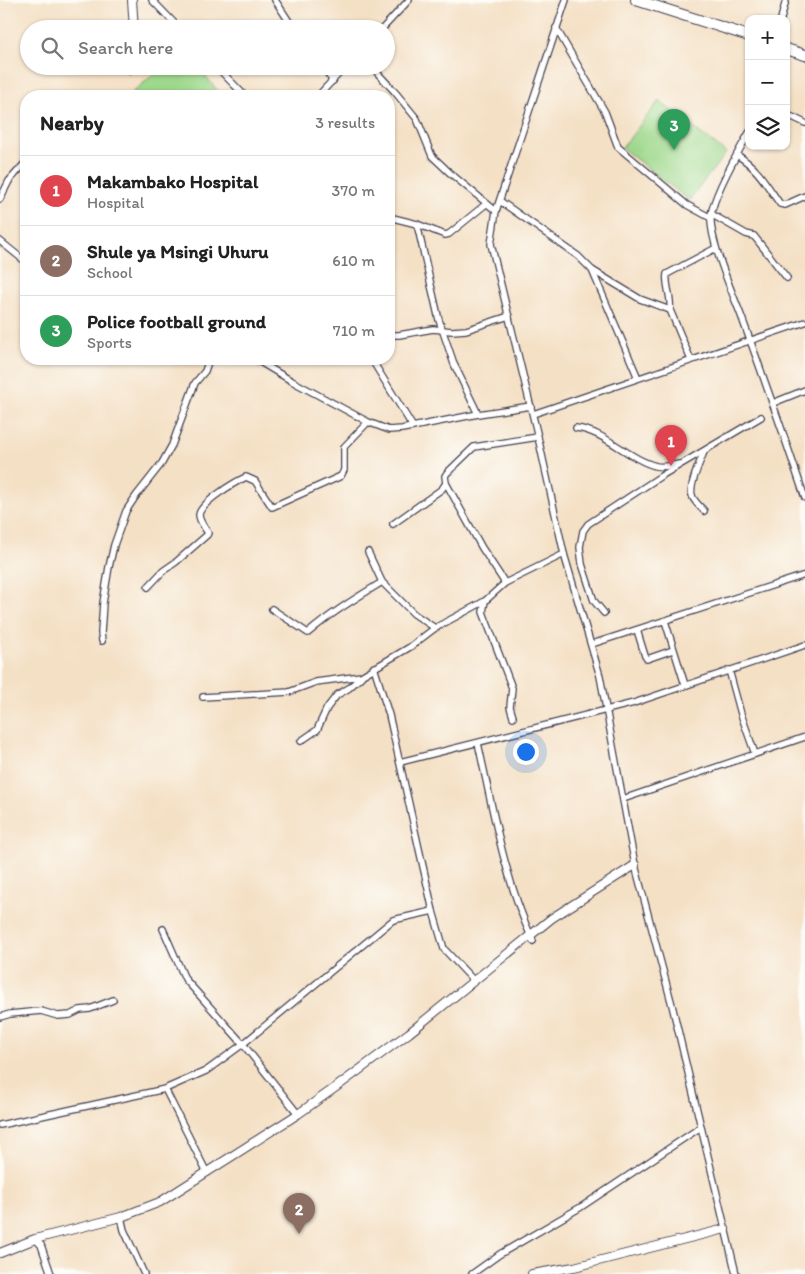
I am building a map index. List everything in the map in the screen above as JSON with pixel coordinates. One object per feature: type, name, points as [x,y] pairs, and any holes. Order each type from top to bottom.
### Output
[{"type":"highway","points":[[640,1],[745,35]]},
{"type":"highway","points":[[790,50],[805,55]]},
{"type":"street","points":[[132,0],[133,20]]},
{"type":"street","points":[[152,0],[171,20]]},
{"type":"street","points":[[275,0],[288,20]]},
{"type":"street","points":[[390,20],[409,0]]},
{"type":"street","points":[[566,0],[496,211],[491,244],[531,406],[564,554],[592,644],[607,710],[635,865],[672,1005],[736,1274]]},
{"type":"street","points":[[782,15],[786,0]]},
{"type":"street","points":[[556,28],[605,112],[618,147],[687,205],[746,234],[754,236],[787,278]]},
{"type":"street","points":[[225,75],[239,90]]},
{"type":"street","points":[[328,75],[332,81]]},
{"type":"street","points":[[324,90],[338,75]]},
{"type":"street","points":[[379,75],[393,90]]},
{"type":"street","points":[[395,92],[417,120],[432,156],[496,211]]},
{"type":"street","points":[[790,116],[805,123]]},
{"type":"street","points":[[745,140],[737,154],[711,216],[716,248],[750,339],[805,498]]},
{"type":"street","points":[[737,154],[761,175],[780,204],[785,205],[805,196]]},
{"type":"street","points":[[0,199],[9,181],[20,169]]},
{"type":"street","points":[[500,201],[578,256],[592,270],[640,300],[670,310]]},
{"type":"street","points":[[395,218],[417,224],[445,235],[449,234],[486,204]]},
{"type":"street","points":[[417,224],[439,320],[454,364],[478,414]]},
{"type":"street","points":[[0,241],[20,257]]},
{"type":"street","points":[[691,360],[670,310],[671,300],[666,279],[667,274],[716,248]]},
{"type":"street","points":[[592,270],[638,378]]},
{"type":"street","points":[[395,335],[433,329],[466,330],[508,316]]},
{"type":"street","points":[[532,414],[805,322]]},
{"type":"street","points":[[102,641],[103,603],[109,567],[114,545],[126,511],[162,463],[172,444],[195,383],[206,365]]},
{"type":"street","points":[[265,365],[368,422],[389,430],[531,406]]},
{"type":"street","points":[[375,365],[413,427]]},
{"type":"street","points":[[772,403],[805,390]]},
{"type":"street","points":[[604,613],[594,601],[582,564],[580,547],[583,531],[588,524],[661,476],[761,417]]},
{"type":"street","points":[[148,586],[163,571],[208,535],[199,513],[213,498],[246,477],[256,481],[272,507],[340,476],[344,470],[344,446],[368,422]]},
{"type":"street","points":[[576,428],[598,436],[643,461],[658,467],[684,464]]},
{"type":"street","points":[[505,583],[482,548],[446,483],[445,476],[474,447],[538,436]]},
{"type":"street","points":[[704,511],[692,496],[691,488],[699,462],[706,450]]},
{"type":"street","points":[[393,524],[442,489],[446,483]]},
{"type":"street","points":[[368,552],[382,582],[414,614],[435,628]]},
{"type":"street","points":[[301,741],[317,730],[327,708],[337,695],[349,688],[361,676],[410,647],[435,628],[485,601],[505,583],[564,554]]},
{"type":"street","points":[[592,644],[805,575]]},
{"type":"street","points":[[272,609],[308,633],[347,602],[382,582]]},
{"type":"street","points":[[485,601],[483,612],[503,669],[512,688],[510,707],[513,717]]},
{"type":"street","points":[[665,620],[685,685]]},
{"type":"street","points":[[637,630],[647,659],[673,650]]},
{"type":"street","points":[[400,762],[634,703],[805,645]]},
{"type":"street","points":[[374,667],[389,715],[433,911],[444,949],[474,981]]},
{"type":"street","points":[[729,670],[740,714],[755,754]]},
{"type":"street","points":[[203,697],[289,692],[316,682],[361,676]]},
{"type":"street","points":[[623,799],[805,736]]},
{"type":"street","points":[[478,743],[507,871],[521,916],[532,938]]},
{"type":"street","points":[[0,1253],[35,1239],[121,1216],[160,1202],[298,1114],[409,1033],[532,938],[552,918],[635,865]]},
{"type":"street","points":[[0,1125],[165,1089],[206,1071],[243,1044],[393,920],[433,911]]},
{"type":"street","points":[[163,928],[185,979],[243,1044],[298,1114]]},
{"type":"street","points":[[0,1017],[10,1014],[41,1011],[58,1016],[113,1000]]},
{"type":"street","points":[[165,1089],[207,1173]]},
{"type":"street","points":[[472,1274],[500,1254],[580,1207],[701,1127]]},
{"type":"street","points":[[121,1216],[124,1230],[144,1274]]},
{"type":"street","points":[[532,1274],[574,1267],[725,1229]]},
{"type":"street","points":[[35,1239],[40,1245],[52,1274]]},
{"type":"green space","points":[[153,75],[204,75],[217,90],[135,90]]},
{"type":"green space","points":[[659,101],[726,153],[689,200],[622,148]]},
{"type":"place","name":"Police football ground","points":[[674,150]]},
{"type":"place","name":"Makambako Hospital","points":[[671,466]]},
{"type":"place","name":"Shule ya Msingi Uhuru","points":[[299,1234]]}]
